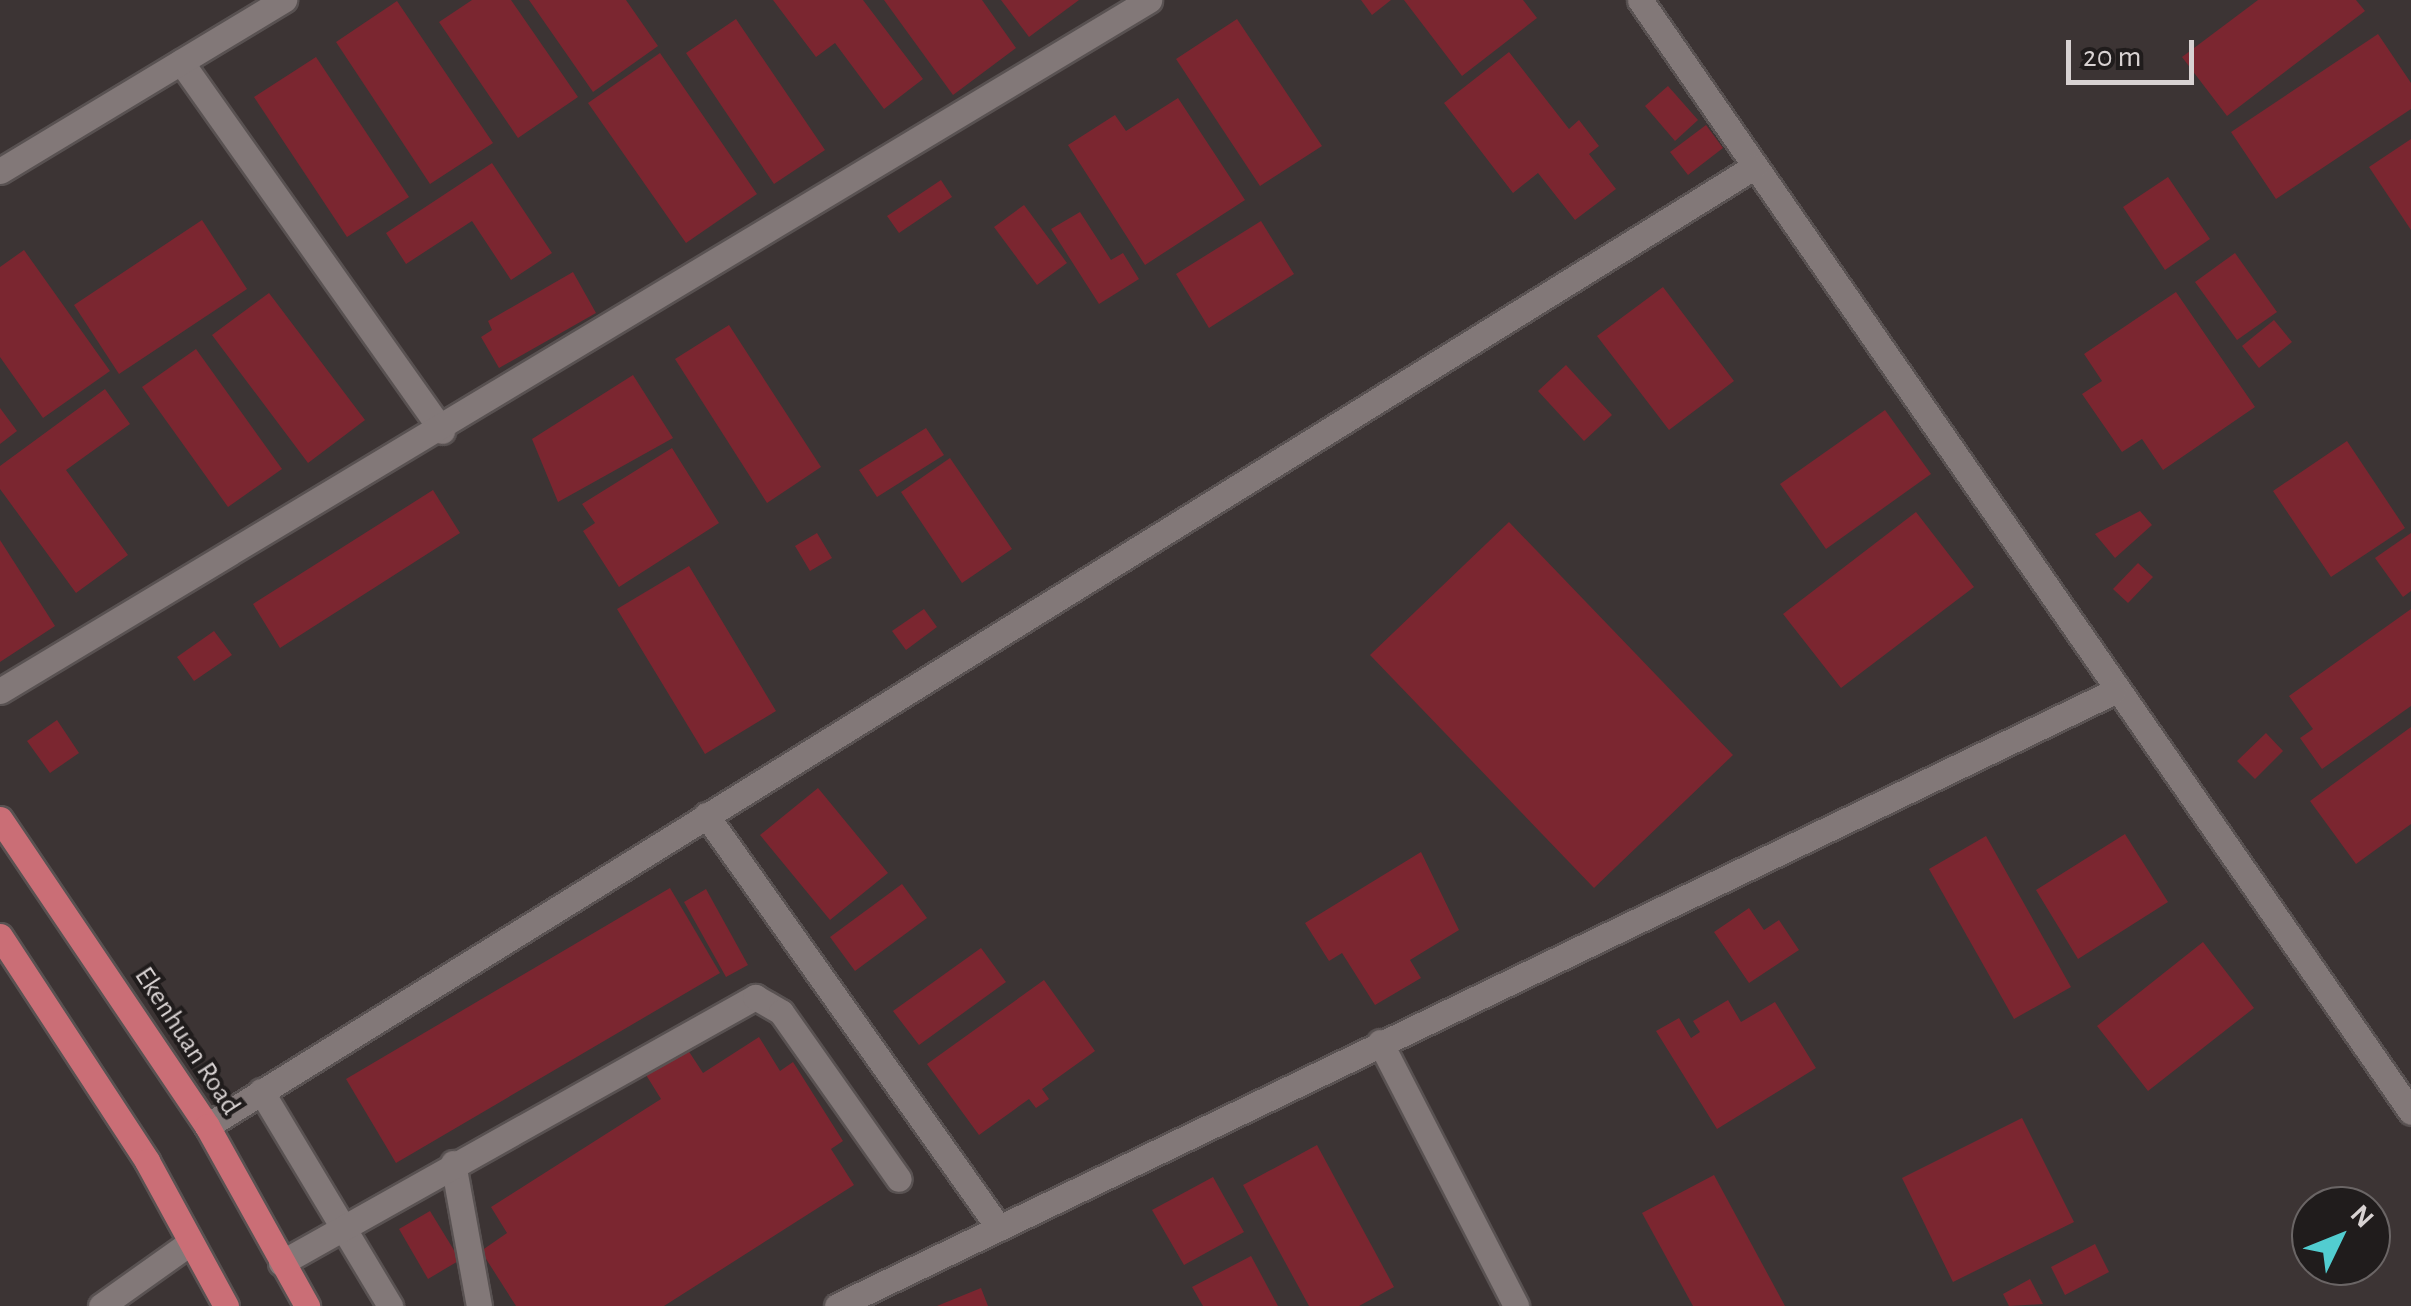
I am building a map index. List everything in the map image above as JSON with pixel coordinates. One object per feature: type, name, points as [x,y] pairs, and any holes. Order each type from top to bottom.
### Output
[{"type":"main road","name":"Ekenhuan Road","points":[[0,820],[207,1126],[307,1306]]},
{"type":"main road","points":[[0,936],[191,1242],[226,1306]]},
{"type":"street","points":[[0,171],[284,0]]},
{"type":"street","points":[[0,691],[442,430],[1149,0]]},
{"type":"street","points":[[1640,0],[2114,692],[2411,1112]]},
{"type":"street","points":[[181,62],[442,430]]},
{"type":"street","points":[[207,1126],[1754,167]]},
{"type":"street","points":[[838,1306],[2114,692]]},
{"type":"street","points":[[706,815],[998,1228]]},
{"type":"street","points":[[281,1263],[453,1163],[755,997],[781,1012],[898,1179]]},
{"type":"street","points":[[1380,1042],[1516,1306]]},
{"type":"street","points":[[260,1090],[390,1306]]},
{"type":"street","points":[[453,1163],[479,1306]]},
{"type":"street","points":[[101,1306],[191,1242]]},
{"type":"building","points":[[472,0],[511,0],[578,97],[518,138],[439,22]]},
{"type":"building","points":[[529,0],[626,0],[658,46],[593,92]]},
{"type":"building","points":[[773,0],[863,0],[923,79],[884,109],[835,43],[816,57]]},
{"type":"building","points":[[884,0],[982,0],[1016,48],[953,95]]},
{"type":"building","points":[[1001,0],[1079,0],[1029,37]]},
{"type":"building","points":[[1361,0],[1391,0],[1372,15]]},
{"type":"building","points":[[1404,0],[1523,0],[1537,18],[1462,76]]},
{"type":"building","points":[[2258,0],[2356,0],[2365,11],[2227,116],[2182,57]]},
{"type":"building","points":[[397,1],[493,143],[430,184],[336,42]]},
{"type":"building","points":[[736,19],[825,150],[774,184],[686,53]]},
{"type":"building","points":[[1237,19],[1322,146],[1260,186],[1176,59]]},
{"type":"building","points":[[2378,34],[2411,83],[2411,109],[2276,199],[2231,132]]},
{"type":"building","points":[[1509,52],[1569,129],[1579,120],[1599,146],[1589,154],[1616,189],[1575,220],[1538,173],[1513,193],[1444,103]]},
{"type":"building","points":[[660,53],[757,194],[686,243],[588,103]]},
{"type":"building","points":[[316,57],[409,197],[347,237],[254,97]]},
{"type":"building","points":[[1668,86],[1698,120],[1675,141],[1645,106]]},
{"type":"building","points":[[1178,98],[1245,200],[1145,265],[1068,145],[1115,115],[1126,131]]},
{"type":"building","points":[[1706,125],[1723,148],[1688,175],[1670,152]]},
{"type":"building","points":[[2411,139],[2411,230],[2369,167]]},
{"type":"building","points":[[492,163],[552,253],[511,280],[472,221],[406,264],[386,233]]},
{"type":"building","points":[[2168,177],[2210,239],[2165,270],[2123,207]]},
{"type":"building","points":[[941,180],[952,197],[899,233],[887,216]]},
{"type":"building","points":[[1024,205],[1067,263],[1037,285],[994,227]]},
{"type":"building","points":[[1080,212],[1111,260],[1123,253],[1139,279],[1099,304],[1051,229]]},
{"type":"building","points":[[202,220],[247,289],[119,374],[74,305]]},
{"type":"building","points":[[1261,221],[1294,274],[1209,328],[1176,274]]},
{"type":"building","points":[[24,250],[110,371],[43,418],[0,357],[0,267]]},
{"type":"building","points":[[2235,253],[2277,312],[2237,340],[2195,282]]},
{"type":"building","points":[[573,272],[596,313],[499,368],[481,337],[492,330],[488,321]]},
{"type":"building","points":[[1663,287],[1734,381],[1669,430],[1597,336]]},
{"type":"building","points":[[2176,292],[2255,407],[2163,470],[2142,439],[2122,452],[2082,394],[2102,381],[2084,354]]},
{"type":"building","points":[[269,293],[365,420],[308,463],[212,335]]},
{"type":"building","points":[[2274,320],[2292,342],[2259,368],[2242,346]]},
{"type":"building","points":[[729,325],[821,467],[767,503],[675,359]]},
{"type":"building","points":[[196,349],[282,469],[228,507],[142,387]]},
{"type":"building","points":[[1566,365],[1612,415],[1584,441],[1538,391]]},
{"type":"building","points":[[633,375],[673,438],[558,502],[532,439]]},
{"type":"building","points":[[105,389],[130,424],[66,470],[128,555],[76,593],[0,489],[0,466]]},
{"type":"building","points":[[0,408],[17,431],[0,444]]},
{"type":"building","points":[[1885,410],[1931,474],[1826,549],[1780,484]]},
{"type":"building","points":[[926,428],[944,455],[877,497],[859,470]]},
{"type":"building","points":[[2347,441],[2405,528],[2331,577],[2273,491]]},
{"type":"building","points":[[672,448],[719,523],[619,587],[583,531],[595,523],[582,504]]},
{"type":"building","points":[[950,458],[1012,549],[962,583],[901,492]]},
{"type":"building","points":[[433,490],[460,533],[280,648],[253,604]]},
{"type":"building","points":[[2140,511],[2152,525],[2115,558],[2095,534]]},
{"type":"building","points":[[1916,512],[1974,587],[1841,688],[1783,614]]},
{"type":"building","points":[[1509,522],[1733,755],[1594,888],[1370,655]]},
{"type":"building","points":[[817,533],[832,558],[810,571],[795,546]]},
{"type":"building","points":[[2411,533],[2411,591],[2403,597],[2375,558]]},
{"type":"building","points":[[0,540],[55,626],[0,662]]},
{"type":"building","points":[[2138,563],[2153,577],[2128,603],[2113,589]]},
{"type":"building","points":[[689,566],[776,711],[705,754],[617,609]]},
{"type":"building","points":[[924,609],[937,627],[906,650],[892,631]]},
{"type":"building","points":[[2411,609],[2411,706],[2322,769],[2300,738],[2313,729],[2289,696]]},
{"type":"building","points":[[214,631],[232,655],[194,681],[177,657]]},
{"type":"building","points":[[57,720],[79,753],[50,773],[27,741]]},
{"type":"building","points":[[2411,727],[2411,824],[2356,864],[2310,801]]},
{"type":"building","points":[[2266,733],[2283,751],[2255,779],[2237,761]]},
{"type":"building","points":[[818,788],[888,873],[830,920],[760,835]]},
{"type":"building","points":[[2125,834],[2168,902],[2078,959],[2036,890]]},
{"type":"building","points":[[1986,836],[2071,987],[2014,1019],[1929,869]]},
{"type":"building","points":[[1421,852],[1459,930],[1410,960],[1421,978],[1375,1005],[1342,953],[1329,961],[1305,923]]},
{"type":"building","points":[[902,884],[927,918],[855,971],[830,937]]},
{"type":"building","points":[[670,888],[720,973],[396,1163],[346,1079]]},
{"type":"building","points":[[706,889],[748,965],[726,977],[684,902]]},
{"type":"building","points":[[1749,908],[1764,930],[1779,920],[1799,950],[1749,983],[1714,932]]},
{"type":"building","points":[[2203,942],[2254,1008],[2148,1091],[2097,1026]]},
{"type":"building","points":[[981,948],[1006,982],[919,1045],[893,1011]]},
{"type":"building","points":[[1044,980],[1095,1051],[1042,1089],[1049,1099],[1036,1108],[1029,1099],[979,1135],[927,1064]]},
{"type":"building","points":[[1728,1000],[1741,1022],[1775,1002],[1816,1068],[1717,1129],[1656,1031],[1679,1018],[1691,1038],[1700,1032],[1693,1021]]},
{"type":"building","points":[[759,1037],[780,1071],[793,1062],[843,1141],[831,1149],[854,1185],[664,1306],[516,1306],[481,1251],[507,1233],[491,1207],[661,1099],[643,1070],[684,1044],[703,1073]]},
{"type":"building","points":[[2022,1118],[2074,1222],[1953,1282],[1902,1178]]},
{"type":"building","points":[[1317,1145],[1394,1287],[1359,1306],[1309,1306],[1243,1185]]},
{"type":"building","points":[[1714,1175],[1785,1306],[1693,1306],[1642,1213]]},
{"type":"building","points":[[1213,1177],[1244,1232],[1184,1265],[1152,1210]]},
{"type":"building","points":[[430,1211],[460,1260],[428,1279],[399,1229]]},
{"type":"building","points":[[2095,1244],[2109,1272],[2065,1295],[2051,1267]]},
{"type":"building","points":[[1251,1256],[1278,1306],[1203,1306],[1192,1287]]},
{"type":"building","points":[[2030,1279],[2043,1304],[2009,1306],[2003,1294]]},
{"type":"building","points":[[981,1288],[988,1306],[937,1306]]}]
